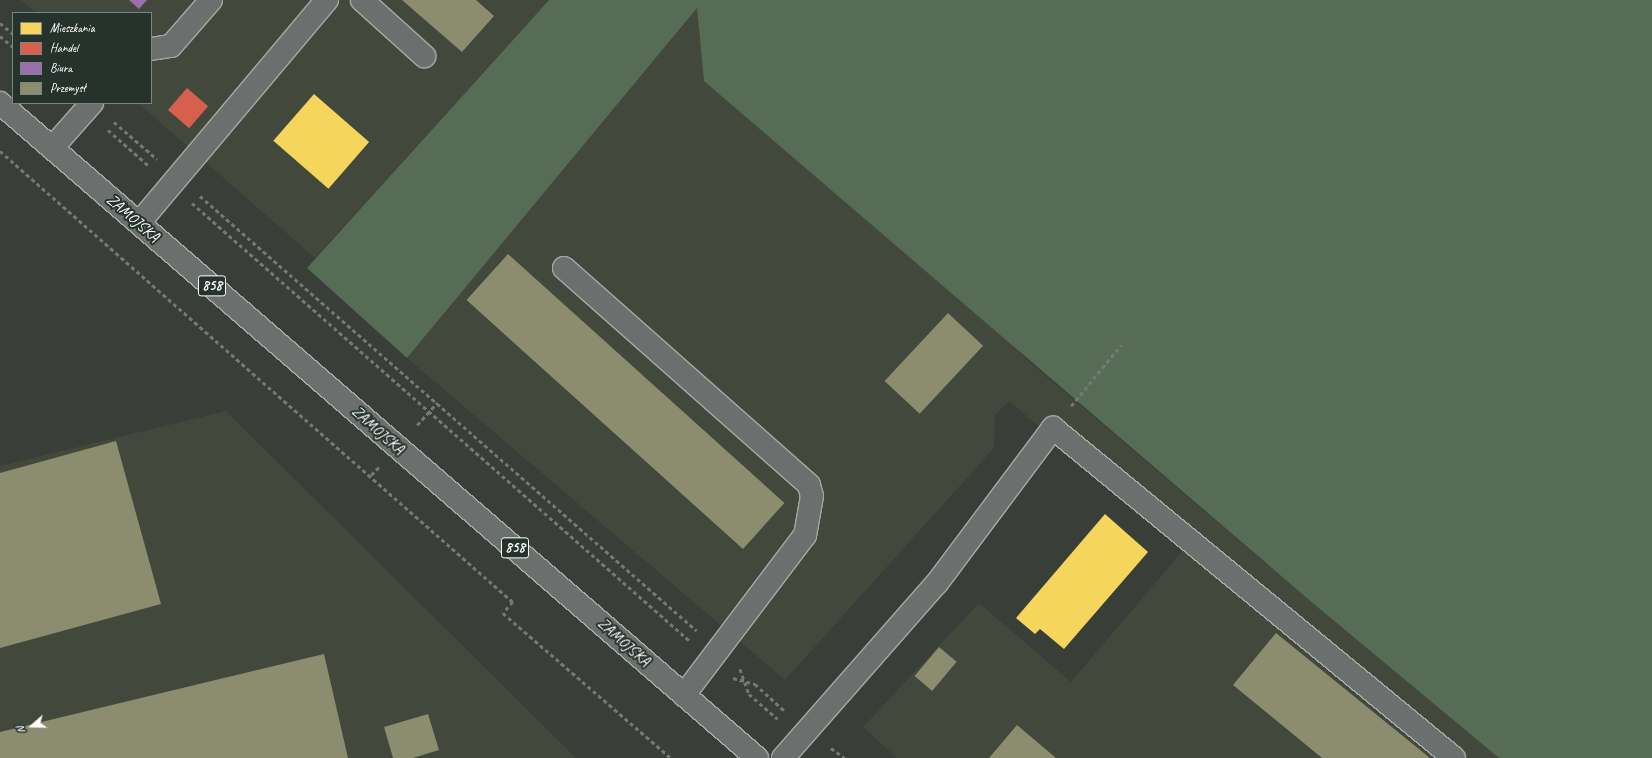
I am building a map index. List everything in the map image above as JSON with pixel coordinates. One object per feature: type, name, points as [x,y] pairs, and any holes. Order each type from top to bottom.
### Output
[{"type":"main road","points":[[152,48],[171,46],[211,0]]},
{"type":"main road","points":[[139,223],[327,0]]},
{"type":"main road","points":[[362,0],[424,56]]},
{"type":"main road","name":"ZAMOJSKA","points":[[0,103],[757,758]]},
{"type":"main road","points":[[52,148],[89,107]]},
{"type":"main road","points":[[564,268],[809,485],[812,496],[805,535],[684,695]]},
{"type":"main road","points":[[784,758],[803,734],[937,583],[1053,428],[1454,758]]},
{"type":"path","points":[[0,23],[12,33]]},
{"type":"path","points":[[0,36],[12,46]]},
{"type":"path","points":[[89,107],[715,655],[739,668],[749,694],[803,734],[845,758]]},
{"type":"path","points":[[110,118],[175,182],[715,655],[731,678],[755,684],[803,734]]},
{"type":"path","points":[[0,151],[514,602],[503,613],[671,758]]},
{"type":"path","points":[[1053,428],[1121,345]]},
{"type":"shaded area","points":[[21,0],[549,0],[315,258],[139,104],[152,104],[152,12],[35,12]]},
{"type":"shaded area","points":[[697,7],[1027,360],[1315,605],[1499,758],[897,758],[863,727],[979,603],[1071,682],[1184,549],[1009,401],[995,415],[994,448],[785,680],[407,358]]},
{"type":"shaded area","points":[[226,411],[576,758],[0,758],[0,466]]},
{"type":"green space","points":[[549,0],[1652,0],[1652,758],[1499,758],[1315,605],[704,81],[697,8],[407,358],[307,268]]},
{"type":"building: Mieszkania","points":[[314,94],[369,142],[328,189],[273,141]]},
{"type":"building: Mieszkania","points":[[1105,514],[1148,552],[1064,649],[1040,629],[1035,634],[1016,618]]},
{"type":"building: Handel","points":[[187,88],[208,106],[189,128],[168,110]]},
{"type":"building: Biura","points":[[129,0],[147,0],[139,9]]},
{"type":"building: Przemysł","points":[[402,0],[476,0],[494,16],[462,52]]},
{"type":"building: Przemysł","points":[[508,254],[784,503],[743,549],[467,300]]},
{"type":"building: Przemysł","points":[[948,313],[983,346],[920,414],[885,381]]},
{"type":"building: Przemysł","points":[[116,441],[161,604],[0,648],[0,473]]},
{"type":"building: Przemysł","points":[[1276,633],[1430,758],[1322,758],[1233,685]]},
{"type":"building: Przemysł","points":[[939,647],[957,662],[932,691],[915,676]]},
{"type":"building: Przemysł","points":[[324,654],[348,758],[0,758],[0,732]]},
{"type":"building: Przemysł","points":[[428,714],[439,750],[413,758],[393,758],[384,727]]},
{"type":"building: Przemysł","points":[[1017,725],[1056,758],[989,758]]}]
